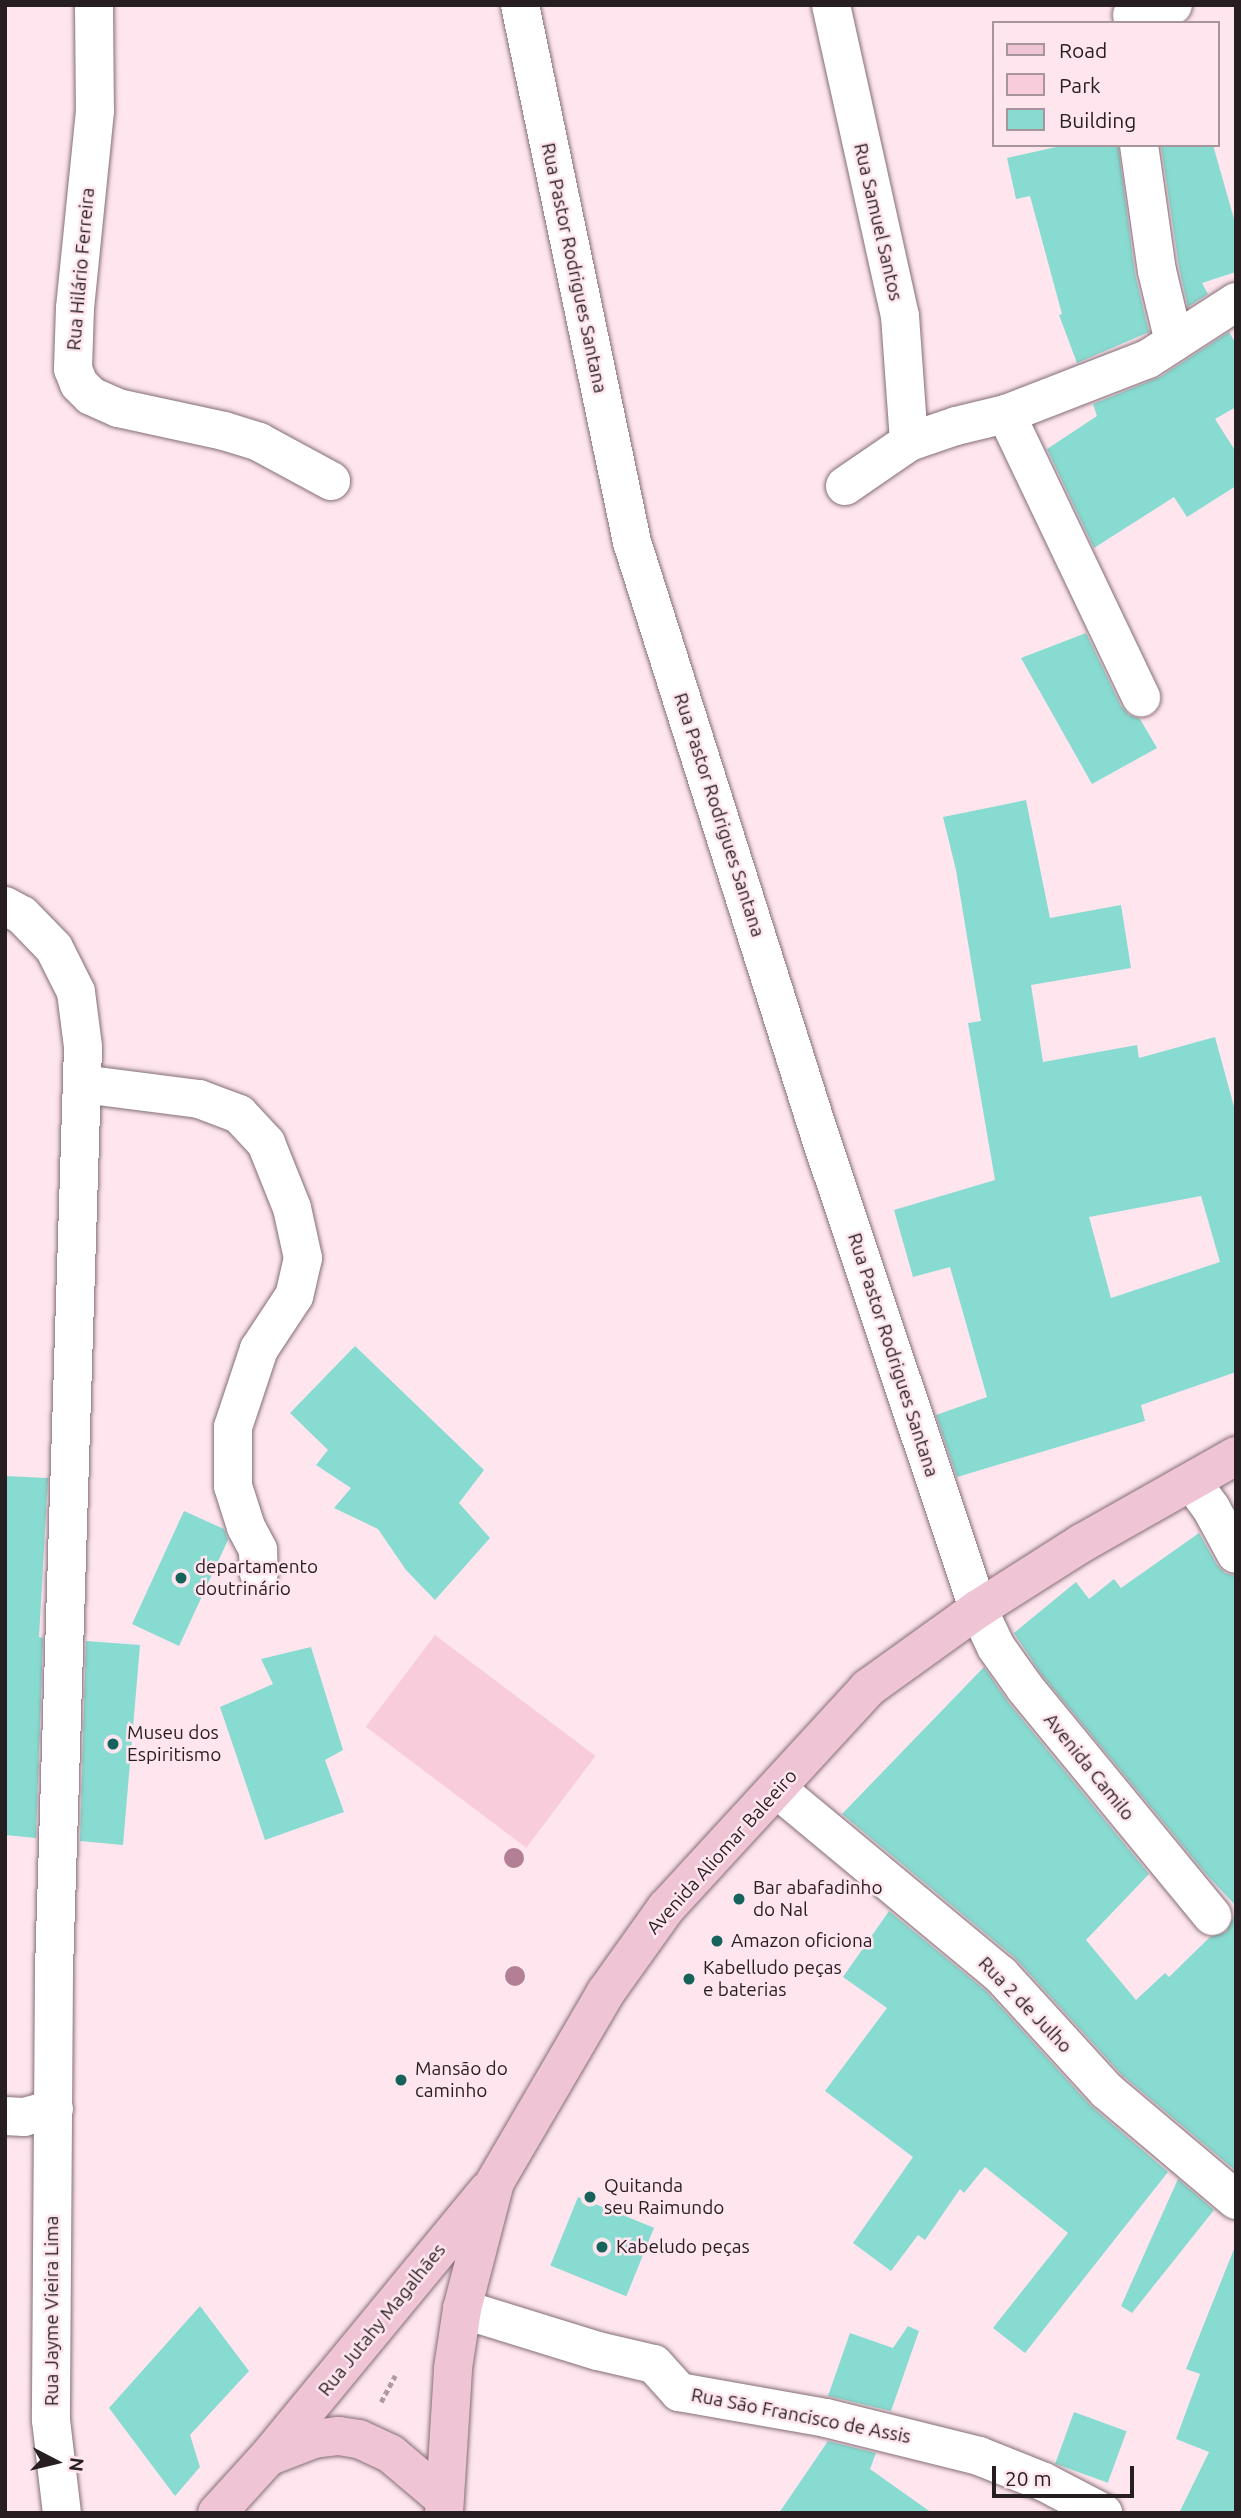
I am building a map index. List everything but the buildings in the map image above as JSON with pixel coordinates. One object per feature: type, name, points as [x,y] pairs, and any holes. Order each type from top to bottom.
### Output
[{"type":"main road","name":"Avenida Aliomar Baleeiro","points":[[444,2506],[453,2368],[462,2308],[495,2182],[606,1992],[666,1908],[868,1688],[978,1609],[1082,1544],[1236,1456]]},
{"type":"main road","name":"Rua Jutahy Magalhães","points":[[268,2457],[495,2182]]},
{"type":"main road","points":[[217,2513],[268,2457],[314,2439],[339,2436],[359,2439],[391,2454],[444,2506]]},
{"type":"street","name":"Rua Hilário Ferreira","points":[[94,5],[95,111],[73,369],[79,384],[92,396],[118,408],[224,431],[259,442],[331,481]]},
{"type":"street","name":"Rua Pastor Rodrigues Santana","points":[[520,5],[632,542],[820,1136],[978,1609]]},
{"type":"street","name":"Rua Samuel Santos","points":[[831,5],[900,316],[909,442]]},
{"type":"street","points":[[1131,14],[1172,5]]},
{"type":"street","points":[[1139,147],[1157,271],[1174,342]]},
{"type":"street","points":[[845,486],[909,442],[956,426],[1006,414],[1148,359],[1236,302]]},
{"type":"street","points":[[1006,414],[1141,697]]},
{"type":"street","name":"Rua Jayme Vieira Lima","points":[[5,906],[22,915],[54,948],[76,992],[83,1047],[55,1958],[51,2420],[62,2513]]},
{"type":"street","points":[[82,1084],[199,1099],[239,1114],[266,1143],[292,1208],[303,1258],[294,1296],[259,1349],[233,1427],[233,1486],[246,1527],[258,1550],[259,1573]]},
{"type":"street","points":[[1192,1482],[1211,1508],[1236,1554]]},
{"type":"street","name":"Avenida Camilo","points":[[978,1609],[996,1647],[1025,1688],[1212,1916]]},
{"type":"street","name":"Rua 2 de Julho","points":[[777,1790],[1001,1975],[1107,2091],[1236,2200]]},
{"type":"street","points":[[5,2116],[24,2117],[54,2109]]},
{"type":"street","name":"Rua São Francisco de Assis","points":[[462,2308],[598,2351],[654,2364],[679,2392],[826,2418],[979,2456],[1044,2482],[1103,2513]]},
{"type":"green space","points":[[435,1635],[596,1756],[526,1848],[366,1727]]},
{"type":"place","name":"departamento doutrinário","points":[[181,1578]]},
{"type":"place","name":"Museu dos Espiritismo","points":[[113,1744]]},
{"type":"place","name":"Bar abafadinho do Nal","points":[[739,1899]]},
{"type":"place","name":"Amazon oficiona","points":[[717,1941]]},
{"type":"place","name":"Kabelludo peças e baterias","points":[[689,1979]]},
{"type":"place","name":"Mansão do caminho","points":[[401,2080]]},
{"type":"place","name":"Quitanda seu Raimundo","points":[[590,2197]]},
{"type":"place","name":"Kabeludo peças","points":[[602,2247]]}]
